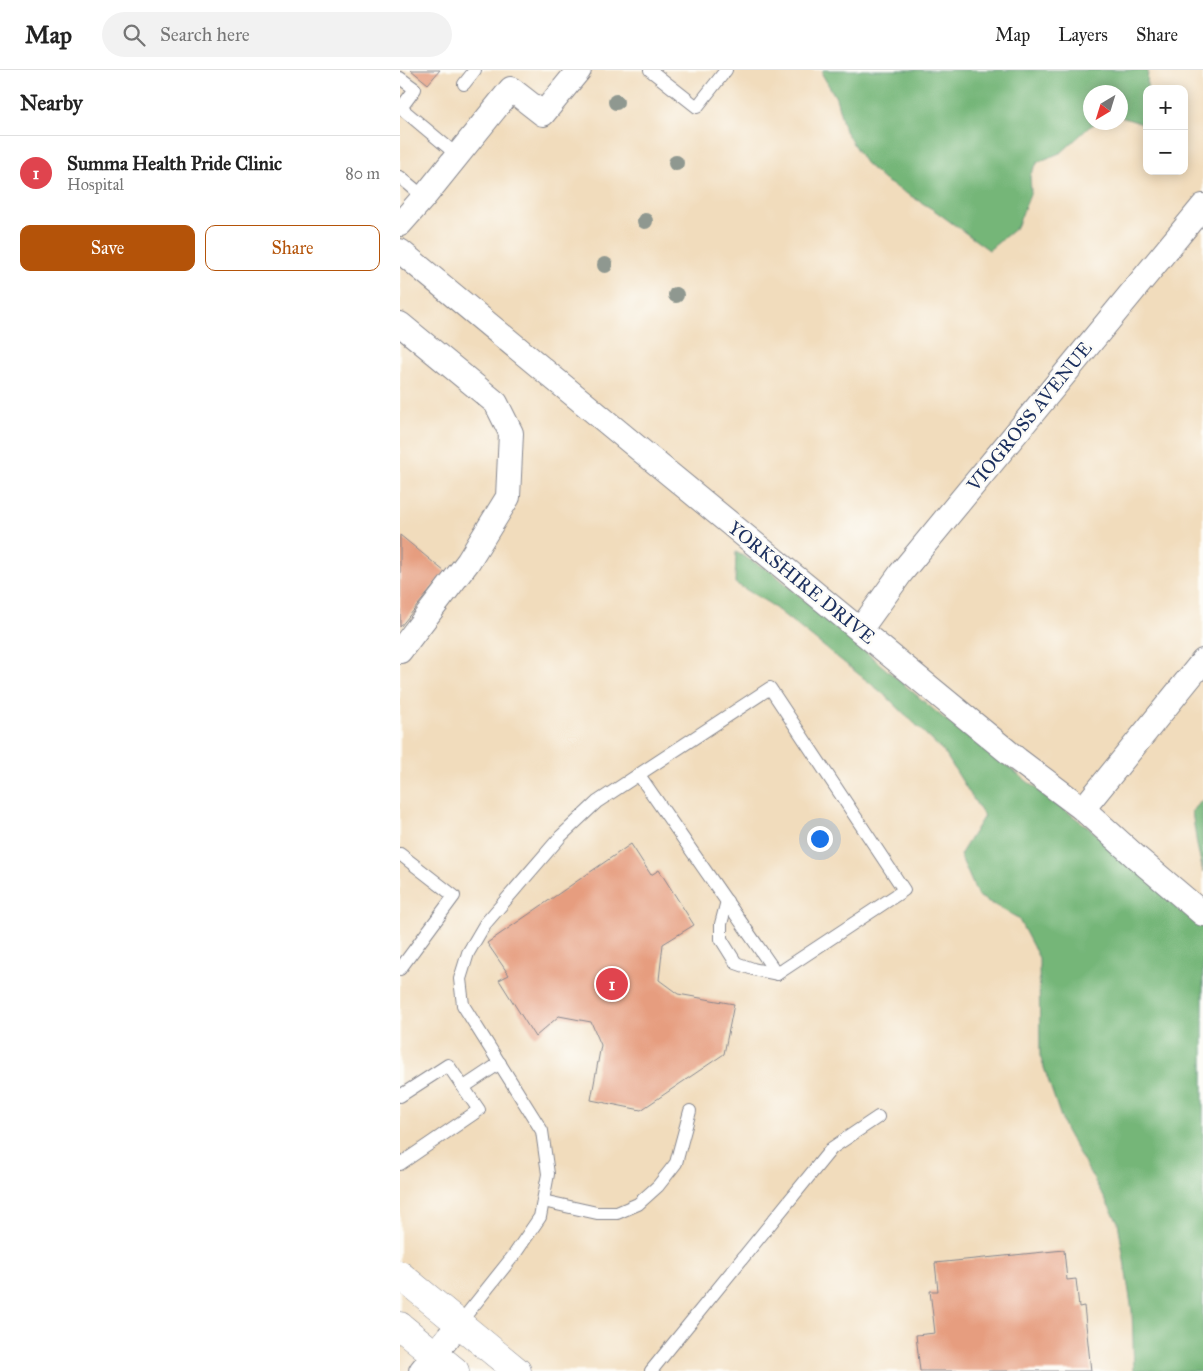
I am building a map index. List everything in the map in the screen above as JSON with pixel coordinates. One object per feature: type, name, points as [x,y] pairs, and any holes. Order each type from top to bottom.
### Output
[{"type":"street","points":[[400,224],[511,89],[543,114],[578,70]]},
{"type":"street","name":"VIOGROSS AVENUE","points":[[860,630],[901,572],[1203,206]]},
{"type":"street","name":"YORKSHIRE DRIVE","points":[[401,254],[1018,760],[1083,809],[1203,914]]},
{"type":"street","points":[[400,324],[496,403],[512,433],[508,498],[468,562],[400,651]]},
{"type":"street","points":[[1083,809],[1203,661]]},
{"type":"street","points":[[400,1275],[517,1371]]},
{"type":"street","points":[[400,1326],[437,1365],[459,1324]]},
{"type":"lane","points":[[464,84],[475,70]]},
{"type":"lane","points":[[650,70],[697,107],[722,71]]},
{"type":"lane","points":[[400,78],[415,90],[401,108],[457,155]]},
{"type":"lane","points":[[400,177],[424,197]]},
{"type":"lane","points":[[459,1324],[514,1255],[540,1217],[548,1174],[542,1131],[463,1006],[460,979],[468,953],[485,924],[561,836],[597,802],[770,688],[904,890],[778,974],[736,963],[721,939],[721,924],[727,901]]},
{"type":"lane","points":[[639,775],[778,974]]},
{"type":"lane","points":[[400,854],[454,896],[400,969]]},
{"type":"lane","points":[[464,1087],[500,1063]]},
{"type":"lane","points":[[400,1096],[448,1065],[479,1110],[400,1164]]},
{"type":"lane","points":[[543,1201],[597,1213],[616,1214],[638,1204],[658,1186],[676,1163],[690,1111]]},
{"type":"lane","points":[[651,1371],[832,1148],[878,1117]]},
{"type":"green space","points":[[823,70],[1148,70],[1147,85],[1143,85],[1143,125],[1128,119],[1128,85],[1083,85],[1083,130],[1086,130],[1062,152],[1038,162],[1030,175],[1031,192],[1017,227],[989,250],[934,210],[884,180],[865,163],[845,131],[836,98],[822,74]]},
{"type":"green space","points":[[736,552],[773,573],[941,716],[1139,866],[1203,928],[1203,1371],[1134,1371],[1132,1311],[1118,1222],[1065,1129],[1040,1056],[1039,958],[1018,918],[978,896],[960,855],[984,816],[944,752],[885,695],[770,604],[735,583]]},
{"type":"green space","points":[[1203,799],[1203,872],[1192,812]]},
{"type":"building","points":[[411,70],[440,70],[428,84]]},
{"type":"building","points":[[400,535],[445,572],[400,627]]},
{"type":"building","points":[[631,844],[651,875],[659,870],[694,925],[663,944],[659,980],[678,994],[734,1004],[724,1054],[641,1110],[591,1100],[601,1045],[591,1022],[559,1016],[535,1037],[499,980],[509,975],[487,943]]},
{"type":"building","points":[[1064,1250],[1067,1280],[1076,1279],[1079,1307],[1084,1306],[1091,1371],[920,1371],[916,1335],[935,1333],[930,1291],[938,1291],[935,1263]]},
{"type":"place","name":"Summa Health Pride Clinic","points":[[612,984]]}]
